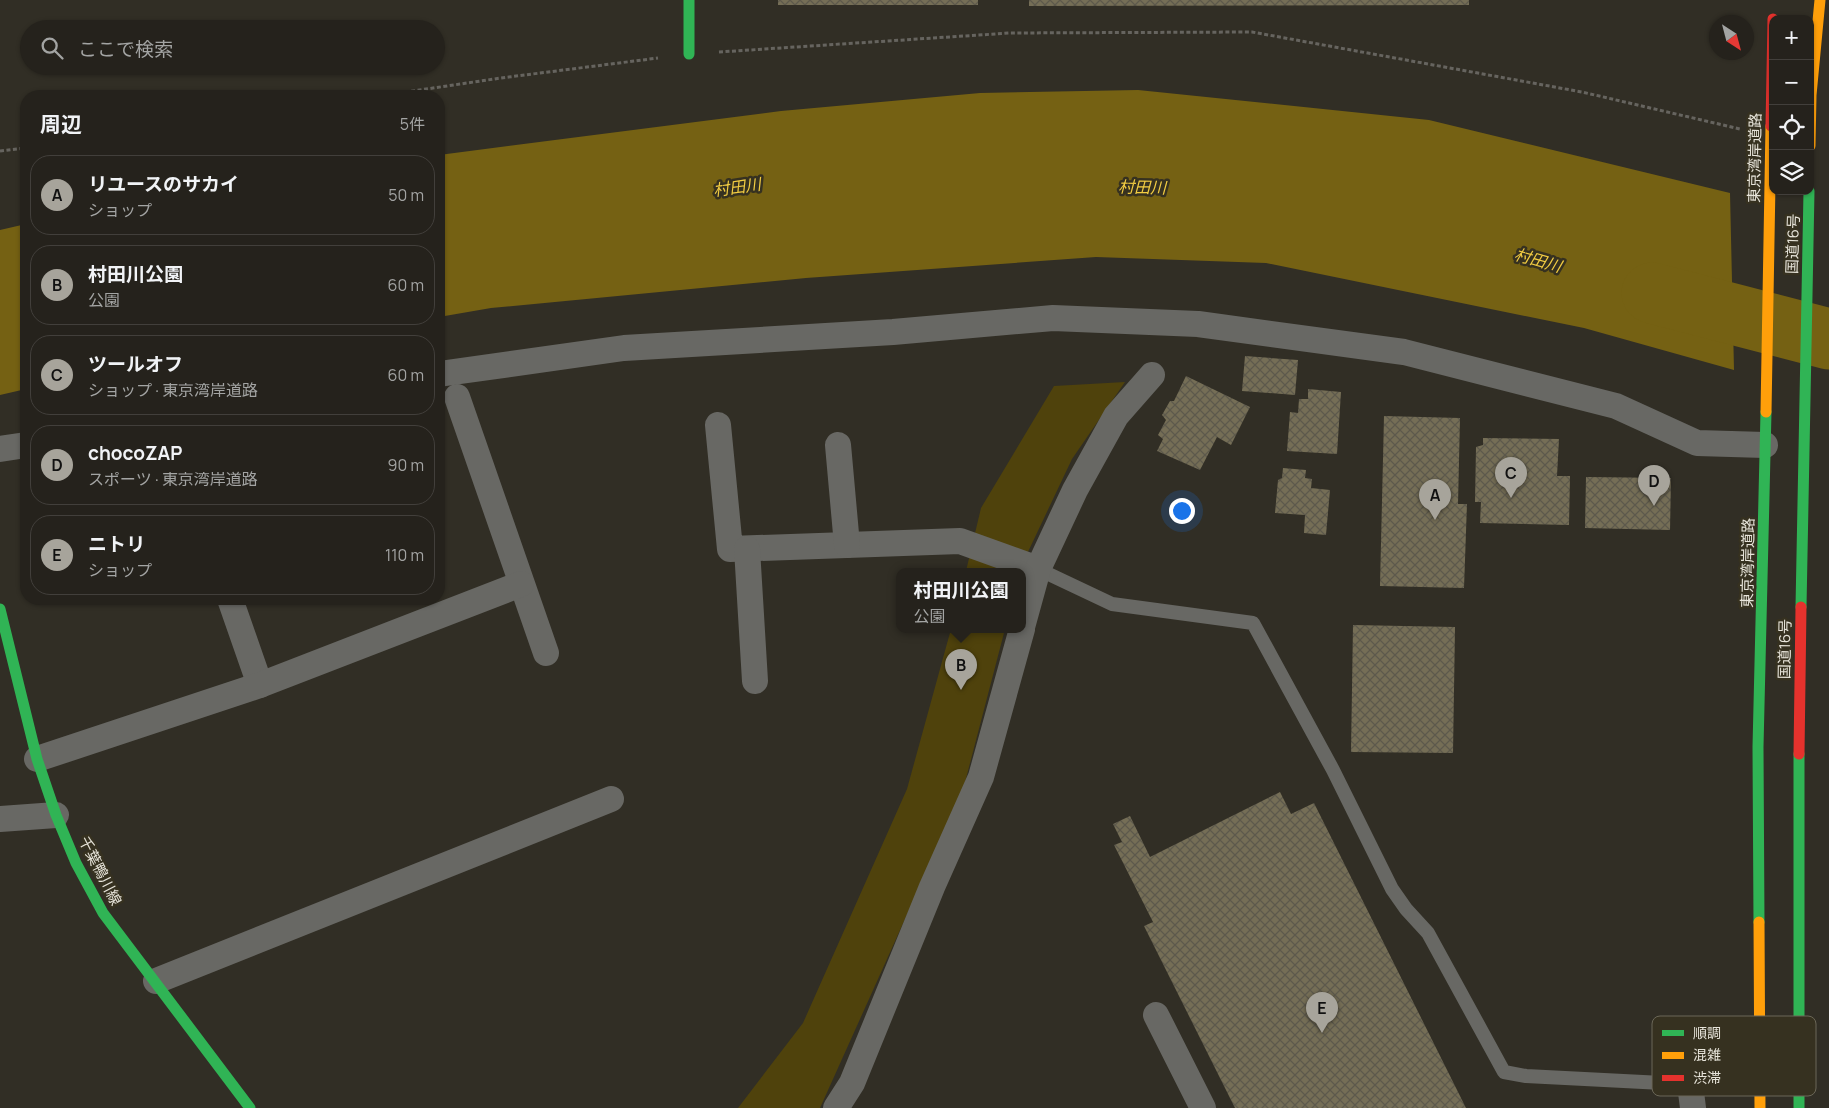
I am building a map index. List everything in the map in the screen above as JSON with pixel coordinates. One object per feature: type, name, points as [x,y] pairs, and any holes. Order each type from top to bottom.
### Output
[{"type":"main road","points":[[689,0],[689,54]]},
{"type":"main road","points":[[1811,105],[1820,0]]},
{"type":"main road","name":"東京湾岸道路","points":[[1773,6],[1773,15]]},
{"type":"main road","name":"東京湾岸道路","points":[[1771,105],[1772,60]]},
{"type":"main road","name":"東京湾岸道路","points":[[1760,1016],[1758,747],[1770,150]]},
{"type":"main road","name":"国道16号","points":[[1799,1016],[1799,733],[1803,431],[1809,195]]},
{"type":"main road","name":"千葉鴨川線","points":[[0,609],[37,759],[56,815],[76,863],[103,913],[250,1108]]},
{"type":"street","points":[[445,373],[624,348],[892,332],[1053,318],[1198,324],[1404,352],[1616,406],[1697,443],[1765,433]]},
{"type":"street","points":[[1026,613],[1038,569],[1075,490],[1116,416],[1152,374]]},
{"type":"street","points":[[457,397],[546,652]]},
{"type":"street","points":[[718,425],[730,549],[960,541],[1038,569]]},
{"type":"street","points":[[838,444],[847,545]]},
{"type":"street","points":[[0,450],[20,446]]},
{"type":"street","points":[[747,549],[755,681]]},
{"type":"street","points":[[37,759],[260,685],[521,584]]},
{"type":"street","points":[[232,605],[260,685]]},
{"type":"street","points":[[836,1108],[852,1083],[932,887],[981,778],[1021,633]]},
{"type":"street","points":[[156,981],[611,799]]},
{"type":"street","points":[[0,819],[56,815]]},
{"type":"street","points":[[1156,1015],[1203,1108]]},
{"type":"lane","points":[[1038,569],[1112,604],[1252,623],[1333,770],[1392,889],[1406,909],[1428,933],[1504,1072],[1652,1091]]},
{"type":"path","points":[[420,90],[689,54],[1010,33],[1252,32],[1582,92],[1769,136]]},
{"type":"path","points":[[0,151],[20,149]]},
{"type":"shaded area","points":[[1125,382],[1072,459],[1022,568],[967,568],[981,508],[1054,386]]},
{"type":"shaded area","points":[[950,633],[1004,633],[963,790],[820,1108],[738,1108],[803,1023],[907,789]]},
{"type":"water","points":[[1138,90],[1429,120],[1730,193],[1734,370],[1584,328],[1266,263],[1096,257],[806,278],[491,308],[445,316],[445,154],[781,111],[980,93]]},
{"type":"water","points":[[20,225],[20,390],[0,395],[0,230]]},
{"type":"building","points":[[778,0],[978,0],[978,5],[778,5]]},
{"type":"building","points":[[1029,0],[1469,0],[1469,5],[1029,6]]},
{"type":"building","points":[[1245,356],[1298,360],[1295,395],[1242,391]]},
{"type":"building","points":[[1186,376],[1250,407],[1231,445],[1217,437],[1200,470],[1157,451],[1163,439],[1158,435],[1166,420],[1162,415],[1170,401],[1174,401]]},
{"type":"building","points":[[1308,389],[1341,392],[1337,454],[1287,451],[1290,412],[1298,413],[1299,399],[1308,399]]},
{"type":"building","points":[[1384,416],[1460,418],[1458,504],[1467,504],[1464,588],[1380,586]]},
{"type":"building","points":[[1483,438],[1559,439],[1557,476],[1570,476],[1569,525],[1480,523],[1481,502],[1475,502],[1476,447],[1483,445]]},
{"type":"building","points":[[1283,468],[1306,470],[1305,478],[1312,479],[1311,488],[1330,490],[1326,535],[1304,533],[1305,515],[1275,513],[1278,480],[1282,478]]},
{"type":"building","points":[[1586,477],[1671,478],[1670,530],[1585,528]]},
{"type":"building","points":[[1353,625],[1455,627],[1453,753],[1351,752]]},
{"type":"building","points":[[1280,792],[1291,814],[1314,803],[1466,1108],[1235,1108],[1144,926],[1153,922],[1114,845],[1122,842],[1113,824],[1130,816],[1150,857]]},
{"type":"waterway","name":"村田川","points":[[1652,293],[1829,339]]},
{"type":"traffic: fast","points":[[689,0],[689,54]]},
{"type":"traffic: fast","points":[[1801,607],[1809,195]]},
{"type":"traffic: fast","points":[[1759,922],[1758,747],[1766,412]]},
{"type":"traffic: fast","points":[[0,609],[37,759],[56,815],[76,863],[103,913],[250,1108]]},
{"type":"traffic: fast","points":[[1799,754],[1799,1016]]},
{"type":"traffic: fast","points":[[1799,1096],[1799,1108]]},
{"type":"traffic: slow","points":[[1811,105],[1820,0]]},
{"type":"traffic: slow","points":[[1766,412],[1771,150]]},
{"type":"traffic: slow","points":[[1759,922],[1760,1016]]},
{"type":"traffic: slow","points":[[1760,1096],[1760,1108]]},
{"type":"traffic: jam","points":[[1771,105],[1772,60]]},
{"type":"traffic: jam","points":[[1799,754],[1801,607]]},
{"type":"place","name":"ツールオフ","points":[[1511,498]]},
{"type":"place","name":"chocoZAP","points":[[1654,506]]},
{"type":"place","name":"リユースのサカイ","points":[[1435,520]]},
{"type":"place","name":"村田川公園","points":[[961,690]]},
{"type":"place","name":"ニトリ","points":[[1322,1033]]}]
